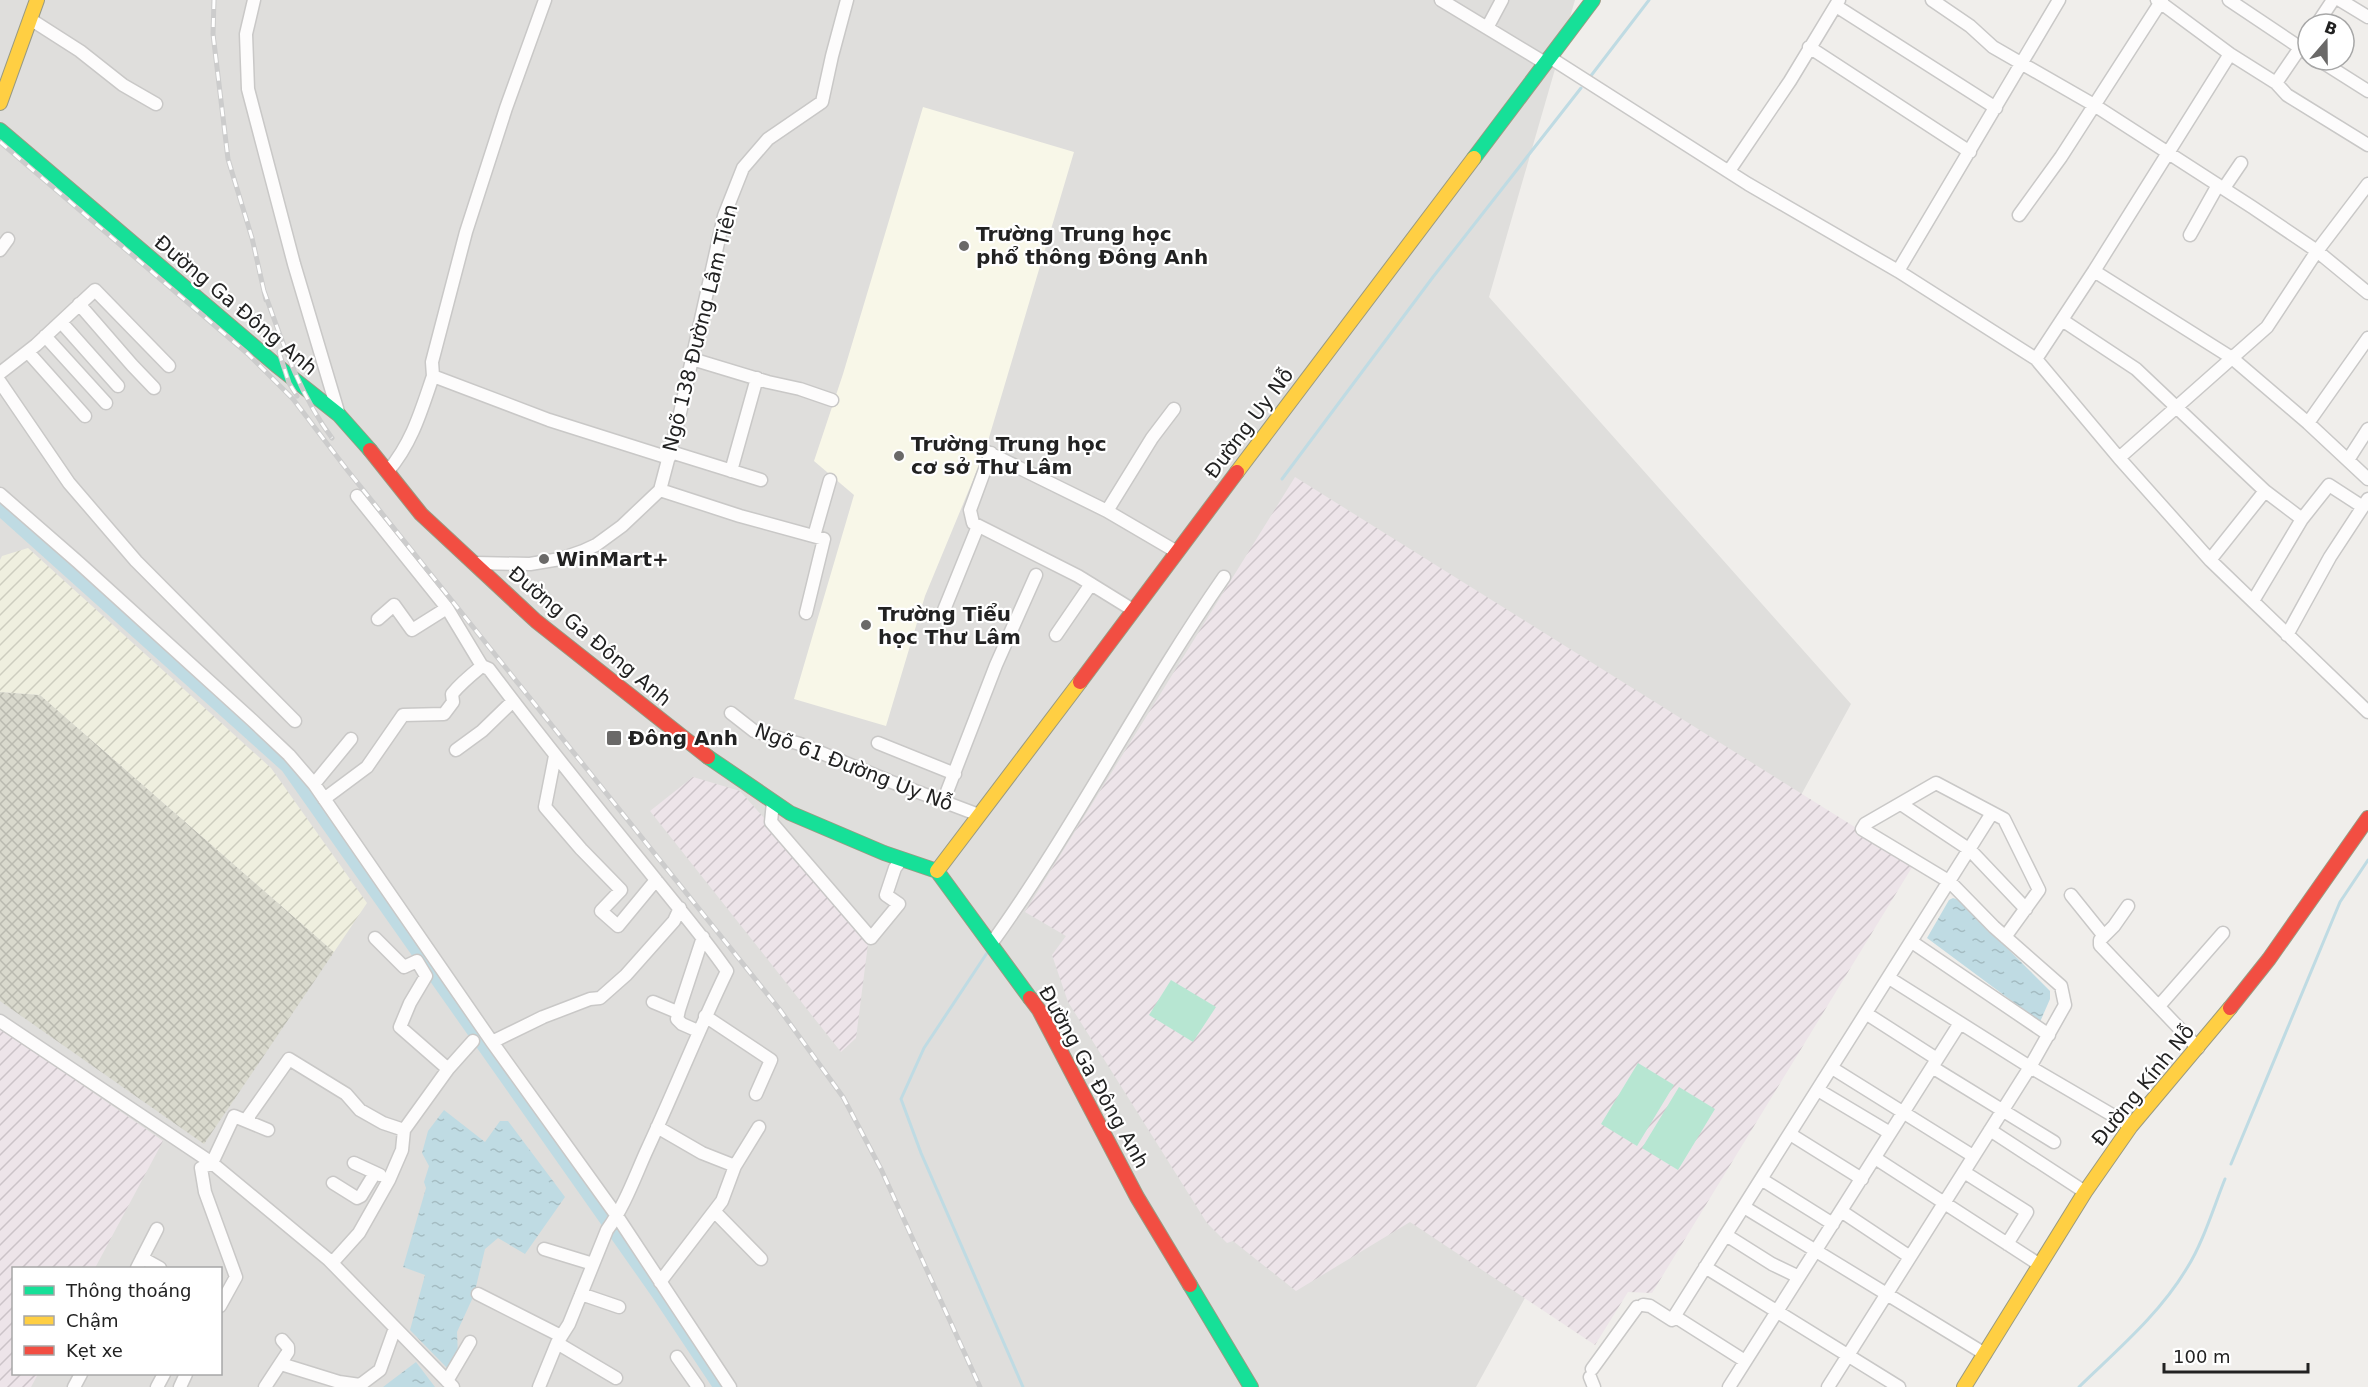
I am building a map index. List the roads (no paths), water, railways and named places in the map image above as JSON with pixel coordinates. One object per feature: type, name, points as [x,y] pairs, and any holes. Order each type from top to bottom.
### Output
[{"type":"main road","points":[[0,104],[36,0]]},
{"type":"main road","name":"Đường Uy Nỗ","points":[[937,871],[1593,0]]},
{"type":"main road","name":"Đường Ga Đông Anh","points":[[0,130],[276,365],[339,415],[388,471],[421,514],[536,621],[695,748],[790,813],[937,871],[1039,1010],[1137,1197],[1251,1387]]},
{"type":"main road","name":"Đường Kính Nỗ","points":[[1964,1387],[2085,1192],[2131,1126],[2270,959],[2368,818]]},
{"type":"street","points":[[254,0],[246,34],[248,89],[294,264],[339,415]]},
{"type":"street","points":[[388,471],[400,458],[413,435],[433,376],[432,362],[466,232],[506,108],[545,0]]},
{"type":"street","name":"Ngõ 138 Đường Lâm Tiên","points":[[660,490],[724,216],[743,168],[768,139],[822,102],[847,0]]},
{"type":"street","points":[[1441,0],[1579,78],[1728,171],[1898,272],[2036,359],[2119,458],[2210,560],[2368,712]]},
{"type":"street","points":[[1487,28],[1502,0]]},
{"type":"street","points":[[1932,0],[1970,26],[1993,47],[2022,66],[2094,105],[2221,186],[2316,252],[2368,293]]},
{"type":"street","points":[[1898,272],[2022,66],[2056,4],[2042,0]]},
{"type":"street","points":[[2229,0],[2296,46]]},
{"type":"street","points":[[2340,0],[2368,17]]},
{"type":"street","points":[[2019,215],[2061,156],[2160,1],[2230,54],[2276,83],[2288,95],[2368,145]]},
{"type":"street","points":[[1728,171],[1838,3],[1996,108]]},
{"type":"street","points":[[30,19],[80,51],[123,85],[156,104]]},
{"type":"street","points":[[1809,47],[1970,153]]},
{"type":"street","points":[[2036,359],[2230,54]]},
{"type":"street","points":[[2276,83],[2296,60]]},
{"type":"street","points":[[2338,72],[2368,91]]},
{"type":"street","points":[[2190,235],[2221,186],[2241,163]]},
{"type":"street","points":[[2119,458],[2267,327],[2316,252],[2368,184]]},
{"type":"street","points":[[0,250],[8,239]]},
{"type":"street","points":[[2094,271],[2232,358],[2308,423],[2368,479]]},
{"type":"street","points":[[0,373],[28,352],[95,290],[169,366]]},
{"type":"street","points":[[80,304],[154,388]]},
{"type":"street","points":[[2062,320],[2136,369],[2265,491],[2302,519]]},
{"type":"street","points":[[61,322],[118,386]]},
{"type":"street","points":[[45,336],[106,403]]},
{"type":"street","points":[[2308,423],[2368,338]]},
{"type":"street","points":[[28,352],[85,416]]},
{"type":"street","points":[[692,359],[800,388],[832,400]]},
{"type":"street","points":[[433,376],[549,420],[761,480]]},
{"type":"street","points":[[731,471],[757,378]]},
{"type":"street","points":[[0,382],[69,483],[136,561],[295,721]]},
{"type":"street","points":[[1107,511],[1152,438],[1174,409]]},
{"type":"street","points":[[2348,460],[2368,429]]},
{"type":"street","points":[[1133,610],[1091,584],[973,523],[970,510],[988,452],[1107,511],[1177,552]]},
{"type":"street","points":[[814,536],[830,480]]},
{"type":"street","points":[[2253,601],[2302,519],[2329,485],[2366,503],[2330,557],[2287,635]]},
{"type":"street","points":[[475,563],[530,564],[560,559],[583,551],[596,545],[622,526],[660,490],[740,516],[824,539],[806,613]]},
{"type":"street","points":[[2210,560],[2265,491]]},
{"type":"street","points":[[0,494],[252,720],[289,755],[314,784],[616,1217],[730,1387]]},
{"type":"street","points":[[357,496],[447,608],[482,666],[489,669],[555,756],[703,937],[727,971],[616,1217],[607,1230],[569,1324],[559,1339],[544,1385]]},
{"type":"street","points":[[944,610],[978,526]]},
{"type":"street","points":[[943,802],[996,665],[1036,575]]},
{"type":"street","points":[[991,944],[1090,791],[1191,624],[1224,577]]},
{"type":"street","points":[[1056,635],[1091,584]]},
{"type":"street","points":[[378,619],[394,605],[411,630],[447,608]]},
{"type":"street","points":[[324,799],[367,767],[403,715],[444,714],[453,702],[453,692],[482,666]]},
{"type":"street","points":[[456,750],[482,731],[513,701]]},
{"type":"street","name":"Ngõ 61 Đường Uy Nỗ","points":[[731,713],[754,731],[800,744],[943,802],[979,814]]},
{"type":"street","points":[[314,784],[351,739]]},
{"type":"street","points":[[878,743],[955,774]]},
{"type":"street","points":[[555,756],[545,807],[581,849],[621,890],[601,911],[618,926],[656,880]]},
{"type":"street","points":[[1828,1387],[2030,1067],[2065,1005],[2061,986],[2006,937],[1950,882],[1862,830],[1865,825],[1936,783],[2004,819],[2039,890],[2006,937]]},
{"type":"street","points":[[773,802],[771,822],[871,939],[898,904],[885,895],[895,868],[902,859]]},
{"type":"street","points":[[1901,804],[1970,850],[2026,909]]},
{"type":"street","points":[[1592,1378],[1640,1306],[1650,1306],[1672,1320],[1992,813]]},
{"type":"street","points":[[2071,895],[2104,936]]},
{"type":"street","points":[[2128,906],[2099,942],[2100,945],[2198,1048]]},
{"type":"street","points":[[492,1042],[543,1017],[590,999],[600,998],[640,960],[674,921],[680,908]]},
{"type":"street","points":[[2159,1006],[2223,933]]},
{"type":"street","points":[[698,1031],[682,1024],[677,1019],[703,937]]},
{"type":"street","points":[[375,938],[404,967],[417,961],[426,976],[410,1003],[400,1027],[448,1068]]},
{"type":"street","points":[[1912,942],[2049,1035]]},
{"type":"street","points":[[1889,978],[2030,1067],[2131,1126]]},
{"type":"street","points":[[653,1002],[677,1012],[679,1010]]},
{"type":"street","points":[[1867,1014],[2002,1112],[2054,1142]]},
{"type":"street","points":[[705,1016],[771,1060],[756,1094]]},
{"type":"street","points":[[0,1021],[212,1163],[332,1263],[450,1384],[470,1342]]},
{"type":"street","points":[[1728,1387],[1960,1023]]},
{"type":"street","points":[[332,1263],[359,1233],[389,1180],[402,1150],[404,1130],[448,1068],[473,1041]]},
{"type":"street","points":[[246,1120],[289,1059],[346,1095],[360,1110],[383,1123],[404,1130]]},
{"type":"street","points":[[1832,1068],[1973,1156]]},
{"type":"street","points":[[1818,1090],[1890,1133]]},
{"type":"street","points":[[222,1301],[236,1277],[205,1192],[201,1168],[212,1163],[234,1116],[268,1130]]},
{"type":"street","points":[[657,1127],[702,1153],[735,1166]]},
{"type":"street","points":[[660,1282],[715,1212],[722,1201],[735,1166],[759,1127]]},
{"type":"street","points":[[1990,1130],[2085,1192]]},
{"type":"street","points":[[1790,1134],[1862,1179]]},
{"type":"street","points":[[1875,1158],[2040,1265]]},
{"type":"street","points":[[354,1163],[389,1180]]},
{"type":"street","points":[[1964,1172],[2027,1212],[2007,1244]]},
{"type":"street","points":[[333,1183],[357,1198],[361,1196],[375,1173]]},
{"type":"street","points":[[1761,1179],[1833,1224]]},
{"type":"street","points":[[1744,1207],[1984,1354]]},
{"type":"street","points":[[715,1212],[761,1259]]},
{"type":"street","points":[[1841,1212],[1910,1257]]},
{"type":"street","points":[[139,1263],[157,1229]]},
{"type":"street","points":[[1726,1235],[1772,1264],[1799,1277]]},
{"type":"street","points":[[544,1249],[593,1264]]},
{"type":"street","points":[[1705,1268],[1899,1387]]},
{"type":"street","points":[[478,1294],[559,1339],[616,1378]]},
{"type":"street","points":[[581,1294],[620,1307]]},
{"type":"street","points":[[1674,1316],[1745,1360]]},
{"type":"street","points":[[281,1364],[360,1386],[380,1370],[395,1328]]},
{"type":"street","points":[[265,1387],[288,1352],[288,1347],[282,1340]]},
{"type":"street","points":[[677,1357],[698,1387]]},
{"type":"water","points":[[1953,898],[1959,900],[2050,991],[2050,999],[2040,1022],[1927,938],[1949,900]]},
{"type":"water","points":[[444,1110],[485,1142],[500,1121],[508,1121],[565,1197],[525,1254],[498,1238],[485,1249],[474,1295],[457,1332],[458,1356],[449,1370],[410,1330],[425,1275],[403,1267],[426,1188],[424,1182],[429,1166],[422,1153],[428,1131]]},
{"type":"water","points":[[416,1362],[435,1387],[383,1387]]},
{"type":"waterway","points":[[1590,77],[1649,0]]},
{"type":"waterway","points":[[1282,479],[1433,277],[1581,88]]},
{"type":"waterway","points":[[0,506],[289,765],[659,1291],[723,1387]]},
{"type":"waterway","points":[[2231,1164],[2340,902],[2368,860]]},
{"type":"waterway","points":[[987,953],[924,1048],[901,1099],[921,1153],[1023,1387]]},
{"type":"waterway","points":[[2079,1387],[2151,1317],[2176,1285],[2198,1247],[2225,1179]]},
{"type":"railway","points":[[214,0],[213,34],[228,159],[252,238],[266,300]]},
{"type":"railway","points":[[0,142],[248,354],[293,399],[348,471],[780,1010],[843,1097],[881,1169],[980,1387]]},
{"type":"railway","points":[[264,291],[301,386],[332,438]]},
{"type":"railway","points":[[279,352],[289,383],[297,396]]},
{"type":"place","name":"Trường Trung học phổ thông Đông Anh","points":[[964,246]]},
{"type":"place","name":"Trường Trung học cơ sở Thư Lâm","points":[[899,456]]},
{"type":"place","name":"WinMart+","points":[[544,559]]},
{"type":"place","name":"Trường Tiểu học Thư Lâm","points":[[866,625]]},
{"type":"place","name":"Đông Anh","points":[[614,738]]}]
